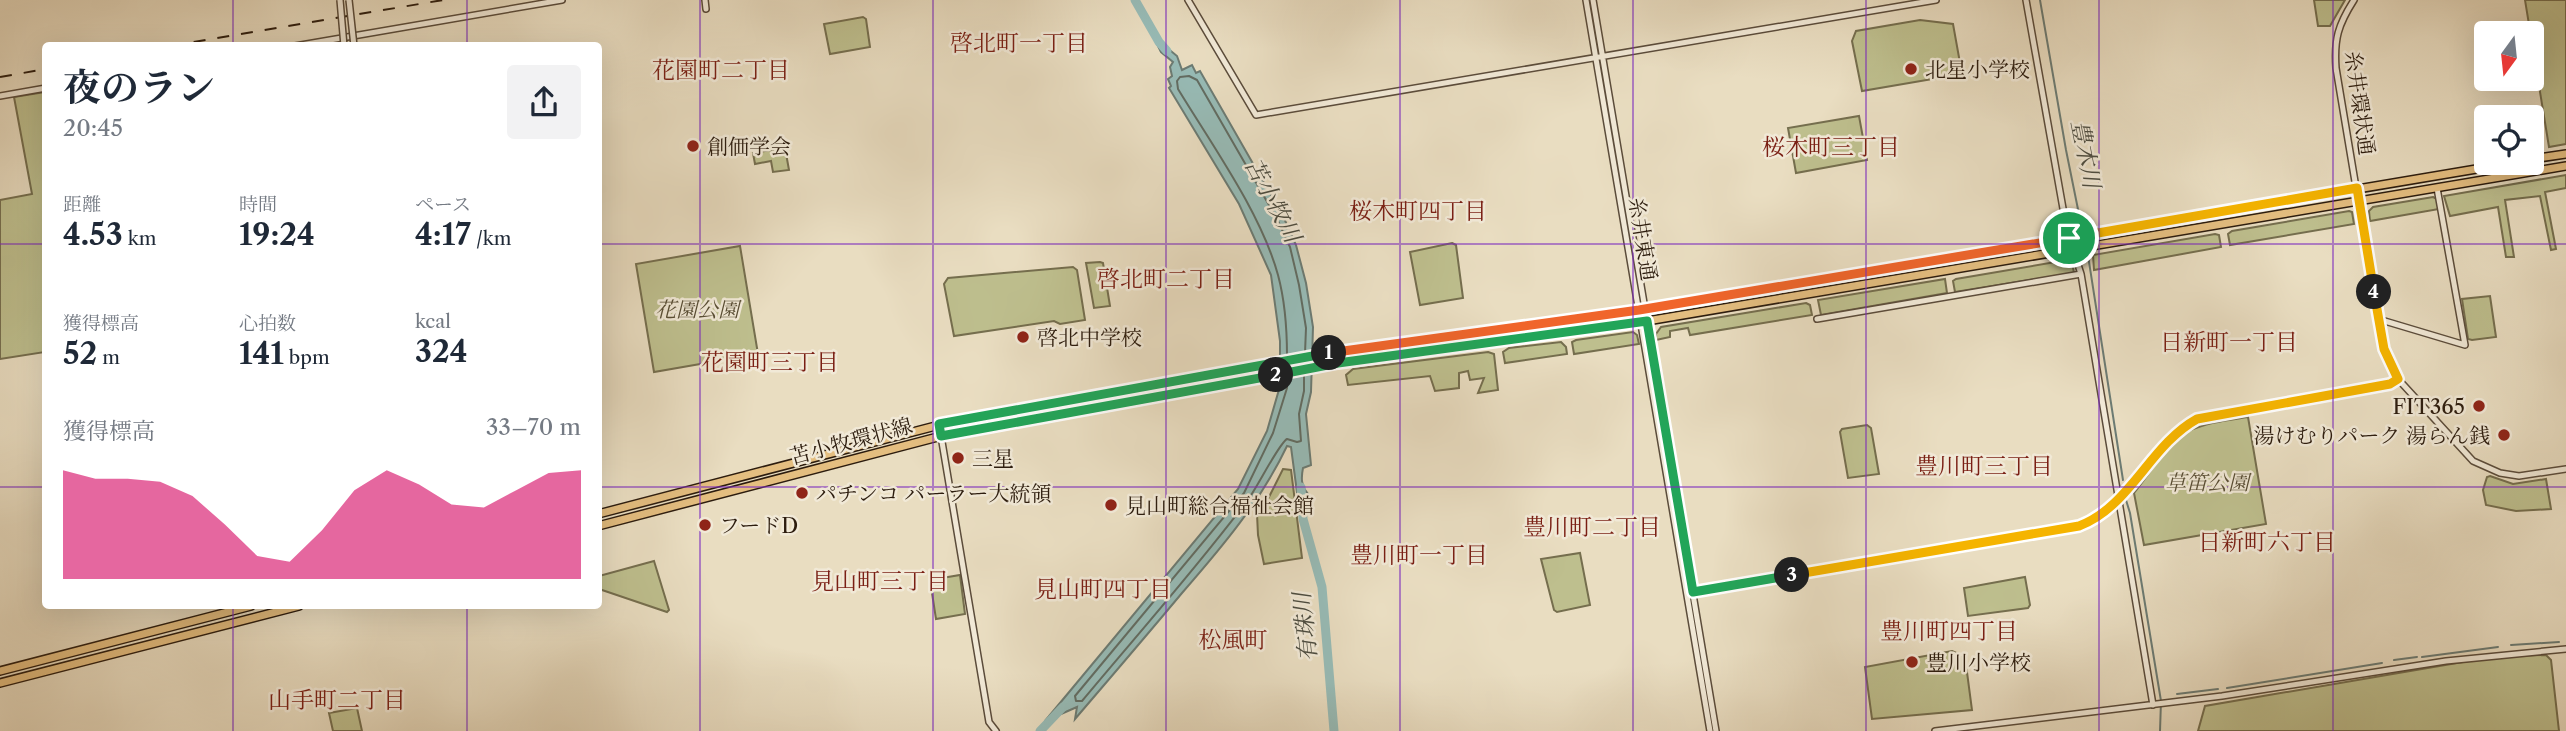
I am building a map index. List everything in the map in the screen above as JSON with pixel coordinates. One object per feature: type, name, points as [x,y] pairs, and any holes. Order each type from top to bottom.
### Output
[{"type":"main road","points":[[2544,157],[2566,154]]},
{"type":"main road","name":"苫小牧環状線","points":[[602,525],[941,436],[1272,375],[1644,322],[2566,166]]},
{"type":"main road","name":"苫小牧環状線","points":[[602,513],[939,424],[1272,363],[1642,310],[2474,169]]},
{"type":"main road","points":[[0,671],[239,609]]},
{"type":"main road","points":[[0,683],[287,609]]},
{"type":"street","points":[[340,0],[344,42]]},
{"type":"street","points":[[349,0],[354,42]]},
{"type":"street","points":[[318,42],[562,0]]},
{"type":"street","points":[[705,0],[706,9]]},
{"type":"street","points":[[1188,0],[1256,115],[1936,0]]},
{"type":"street","name":"糸井東通","points":[[1586,0],[1642,310]]},
{"type":"street","name":"糸井東通","points":[[1593,0],[1710,731]]},
{"type":"street","points":[[2026,0],[2081,274],[2155,704]]},
{"type":"street","name":"糸井環状通","points":[[2354,0],[2339,26],[2336,61],[2384,349],[2398,379],[2473,461],[2500,473],[2519,475],[2566,469]]},
{"type":"street","points":[[0,96],[42,89]]},
{"type":"street","points":[[2378,319],[2465,345],[2437,188]]},
{"type":"street","points":[[1817,318],[2081,274]]},
{"type":"street","name":"糸井東通","points":[[1644,322],[1717,731]]},
{"type":"street","points":[[1693,592],[2079,526],[2096,519],[2175,434],[2197,419],[2385,386],[2398,379]]},
{"type":"street","points":[[939,424],[989,722],[996,731]]},
{"type":"street","points":[[1935,731],[2165,703],[2446,661],[2566,649]]},
{"type":"green space","points":[[2314,0],[2345,0],[2330,26],[2318,26]]},
{"type":"green space","points":[[2525,0],[2566,0],[2566,144],[2549,147],[2540,91],[2544,91],[2544,21],[2528,21]]},
{"type":"green space","points":[[863,17],[866,19],[870,47],[830,54],[824,24]]},
{"type":"green space","points":[[1920,20],[1953,24],[1962,74],[1862,91],[1852,41],[1856,31]]},
{"type":"green space","points":[[42,92],[42,352],[0,359],[0,200],[32,194],[14,97]]},
{"type":"green space","points":[[1859,116],[1867,160],[1796,173],[1788,128]]},
{"type":"green space","points":[[785,148],[789,170],[773,172],[771,161],[755,164],[753,153]]},
{"type":"green space","points":[[2566,175],[2566,188],[2545,192],[2556,249],[2551,250],[2540,196],[2505,200],[2514,257],[2506,257],[2498,207],[2450,216],[2444,196]]},
{"type":"green space","points":[[2433,197],[2437,199],[2439,209],[2370,221],[2369,211],[2373,207]]},
{"type":"green space","points":[[2352,212],[2354,224],[2230,245],[2228,234],[2232,231]]},
{"type":"green space","points":[[2219,235],[2221,247],[2094,270],[2093,255]]},
{"type":"green space","points":[[1452,243],[1456,245],[1463,298],[1420,305],[1410,252]]},
{"type":"green space","name":"花園公園","points":[[740,246],[758,354],[654,372],[636,264]]},
{"type":"green space","points":[[2067,260],[2072,262],[2074,273],[1955,292],[1953,281],[1956,279]]},
{"type":"green space","points":[[1086,263],[1103,263],[1110,306],[1094,308]]},
{"type":"green space","points":[[1073,267],[1077,270],[1085,320],[1060,324],[1054,321],[954,336],[944,284],[948,278]]},
{"type":"green space","points":[[1945,279],[1947,293],[1821,315],[1818,300]]},
{"type":"green space","points":[[2490,296],[2496,337],[2468,339],[2462,299]]},
{"type":"green space","points":[[1806,303],[1810,305],[1812,315],[1690,335],[1688,328],[1670,331],[1670,337],[1656,340],[1656,334],[1661,327]]},
{"type":"green space","points":[[1633,332],[1637,335],[1639,344],[1574,354],[1572,342],[1576,340]]},
{"type":"green space","points":[[1561,342],[1566,347],[1567,354],[1505,363],[1503,352],[1509,348]]},
{"type":"green space","points":[[1488,352],[1494,354],[1498,390],[1478,393],[1484,378],[1470,380],[1468,371],[1459,373],[1459,388],[1435,391],[1430,376],[1348,385],[1346,375],[1353,369]]},
{"type":"green space","name":"草笛公園","points":[[2248,417],[2266,524],[2144,545],[2134,493],[2159,459],[2173,443],[2189,431],[2211,423]]},
{"type":"green space","points":[[1867,425],[1871,428],[1879,474],[1848,478],[1840,432],[1842,429]]},
{"type":"green space","points":[[1283,469],[1291,470],[1302,558],[1264,564],[1257,514]]},
{"type":"green space","points":[[2487,477],[2513,484],[2546,479],[2551,509],[2516,511],[2486,505],[2483,490]]},
{"type":"green space","points":[[1580,553],[1590,605],[1557,612],[1554,610],[1541,559]]},
{"type":"green space","points":[[654,561],[669,610],[667,612],[602,590],[602,575]]},
{"type":"green space","points":[[960,575],[965,614],[936,619],[930,580]]},
{"type":"green space","points":[[2025,577],[2030,605],[2028,608],[1968,616],[1964,588]]},
{"type":"green space","points":[[1952,651],[1965,657],[1972,710],[1872,719],[1865,667]]},
{"type":"green space","points":[[2546,655],[2551,660],[2559,731],[2198,731],[2205,706],[2498,656]]},
{"type":"green space","points":[[357,708],[362,731],[333,731],[329,713]]},
{"type":"water","points":[[1156,42],[1160,42],[1177,56],[1182,70],[1192,65],[1196,73],[1200,71],[1283,216],[1296,245],[1313,327],[1311,392],[1306,414],[1311,465],[1303,468],[1302,475],[1308,494],[1304,499],[1298,500],[1291,447],[1287,446],[1253,505],[1226,541],[1075,719],[1077,707],[1045,721],[1238,489],[1267,431],[1280,386],[1280,341],[1271,275],[1239,204],[1169,88],[1171,86],[1168,79],[1172,76],[1170,67],[1173,62],[1161,52]]},
{"type":"waterway","name":"苫小牧川","points":[[1135,0],[1167,51]]},
{"type":"waterway","name":"豊木川","points":[[2040,0],[2083,234]]},
{"type":"waterway","name":"豊木川","points":[[2087,249],[2123,480]]},
{"type":"waterway","name":"有珠川","points":[[1301,487],[1303,519],[1322,587],[1334,731]]},
{"type":"waterway","name":"豊木川","points":[[2126,500],[2161,701],[2160,731]]},
{"type":"waterway","points":[[2511,645],[2559,642]]},
{"type":"waterway","points":[[2422,657],[2498,647]]},
{"type":"waterway","points":[[2394,660],[2417,657]]},
{"type":"waterway","points":[[2227,688],[2382,663]]},
{"type":"waterway","points":[[2177,694],[2218,689]]},
{"type":"waterway","name":"苫小牧川","points":[[1040,731],[1063,707]]},
{"type":"railway","points":[[194,42],[443,0]]},
{"type":"railway","points":[[0,77],[42,70]]},
{"type":"place","name":"北星小学校","points":[[1911,69]]},
{"type":"place","name":"創価学会","points":[[693,146]]},
{"type":"place","name":"啓北中学校","points":[[1023,337]]},
{"type":"place","name":"FIT365","points":[[2479,406]]},
{"type":"place","name":"湯けむりパーク 湯らん銭","points":[[2504,435]]},
{"type":"place","name":"三星","points":[[958,458]]},
{"type":"place","name":"パチンコ パーラー大統領","points":[[802,493]]},
{"type":"place","name":"見山町総合福祉会館","points":[[1111,505]]},
{"type":"place","name":"フードD","points":[[705,525]]},
{"type":"place","name":"豊川小学校","points":[[1912,662]]},
{"type":"district","name":"啓北町一丁目","points":[[1019,43]]},
{"type":"district","name":"花園町二丁目","points":[[721,70]]},
{"type":"district","name":"桜木町三丁目","points":[[1831,147]]},
{"type":"district","name":"桜木町四丁目","points":[[1418,211]]},
{"type":"district","name":"啓北町二丁目","points":[[1166,279]]},
{"type":"district","name":"日新町一丁目","points":[[2229,342]]},
{"type":"district","name":"花園町三丁目","points":[[770,362]]},
{"type":"district","name":"豊川町三丁目","points":[[1984,466]]},
{"type":"district","name":"豊川町二丁目","points":[[1592,527]]},
{"type":"district","name":"日新町六丁目","points":[[2267,542]]},
{"type":"district","name":"豊川町一丁目","points":[[1419,555]]},
{"type":"district","name":"見山町三丁目","points":[[880,581]]},
{"type":"district","name":"見山町四丁目","points":[[1103,589]]},
{"type":"district","name":"豊川町四丁目","points":[[1949,631]]},
{"type":"district","name":"松風町","points":[[1233,640]]},
{"type":"district","name":"山手町二丁目","points":[[337,700]]},
{"type":"route","points":[[2357,188],[2384,349],[2398,379],[2385,386],[2197,419],[2175,434],[2158,451],[2106,510],[2096,519],[2079,526],[1693,592],[1647,321],[1338,363],[941,436],[939,424],[1272,363],[1639,310],[2069,238],[2357,188]]}]
